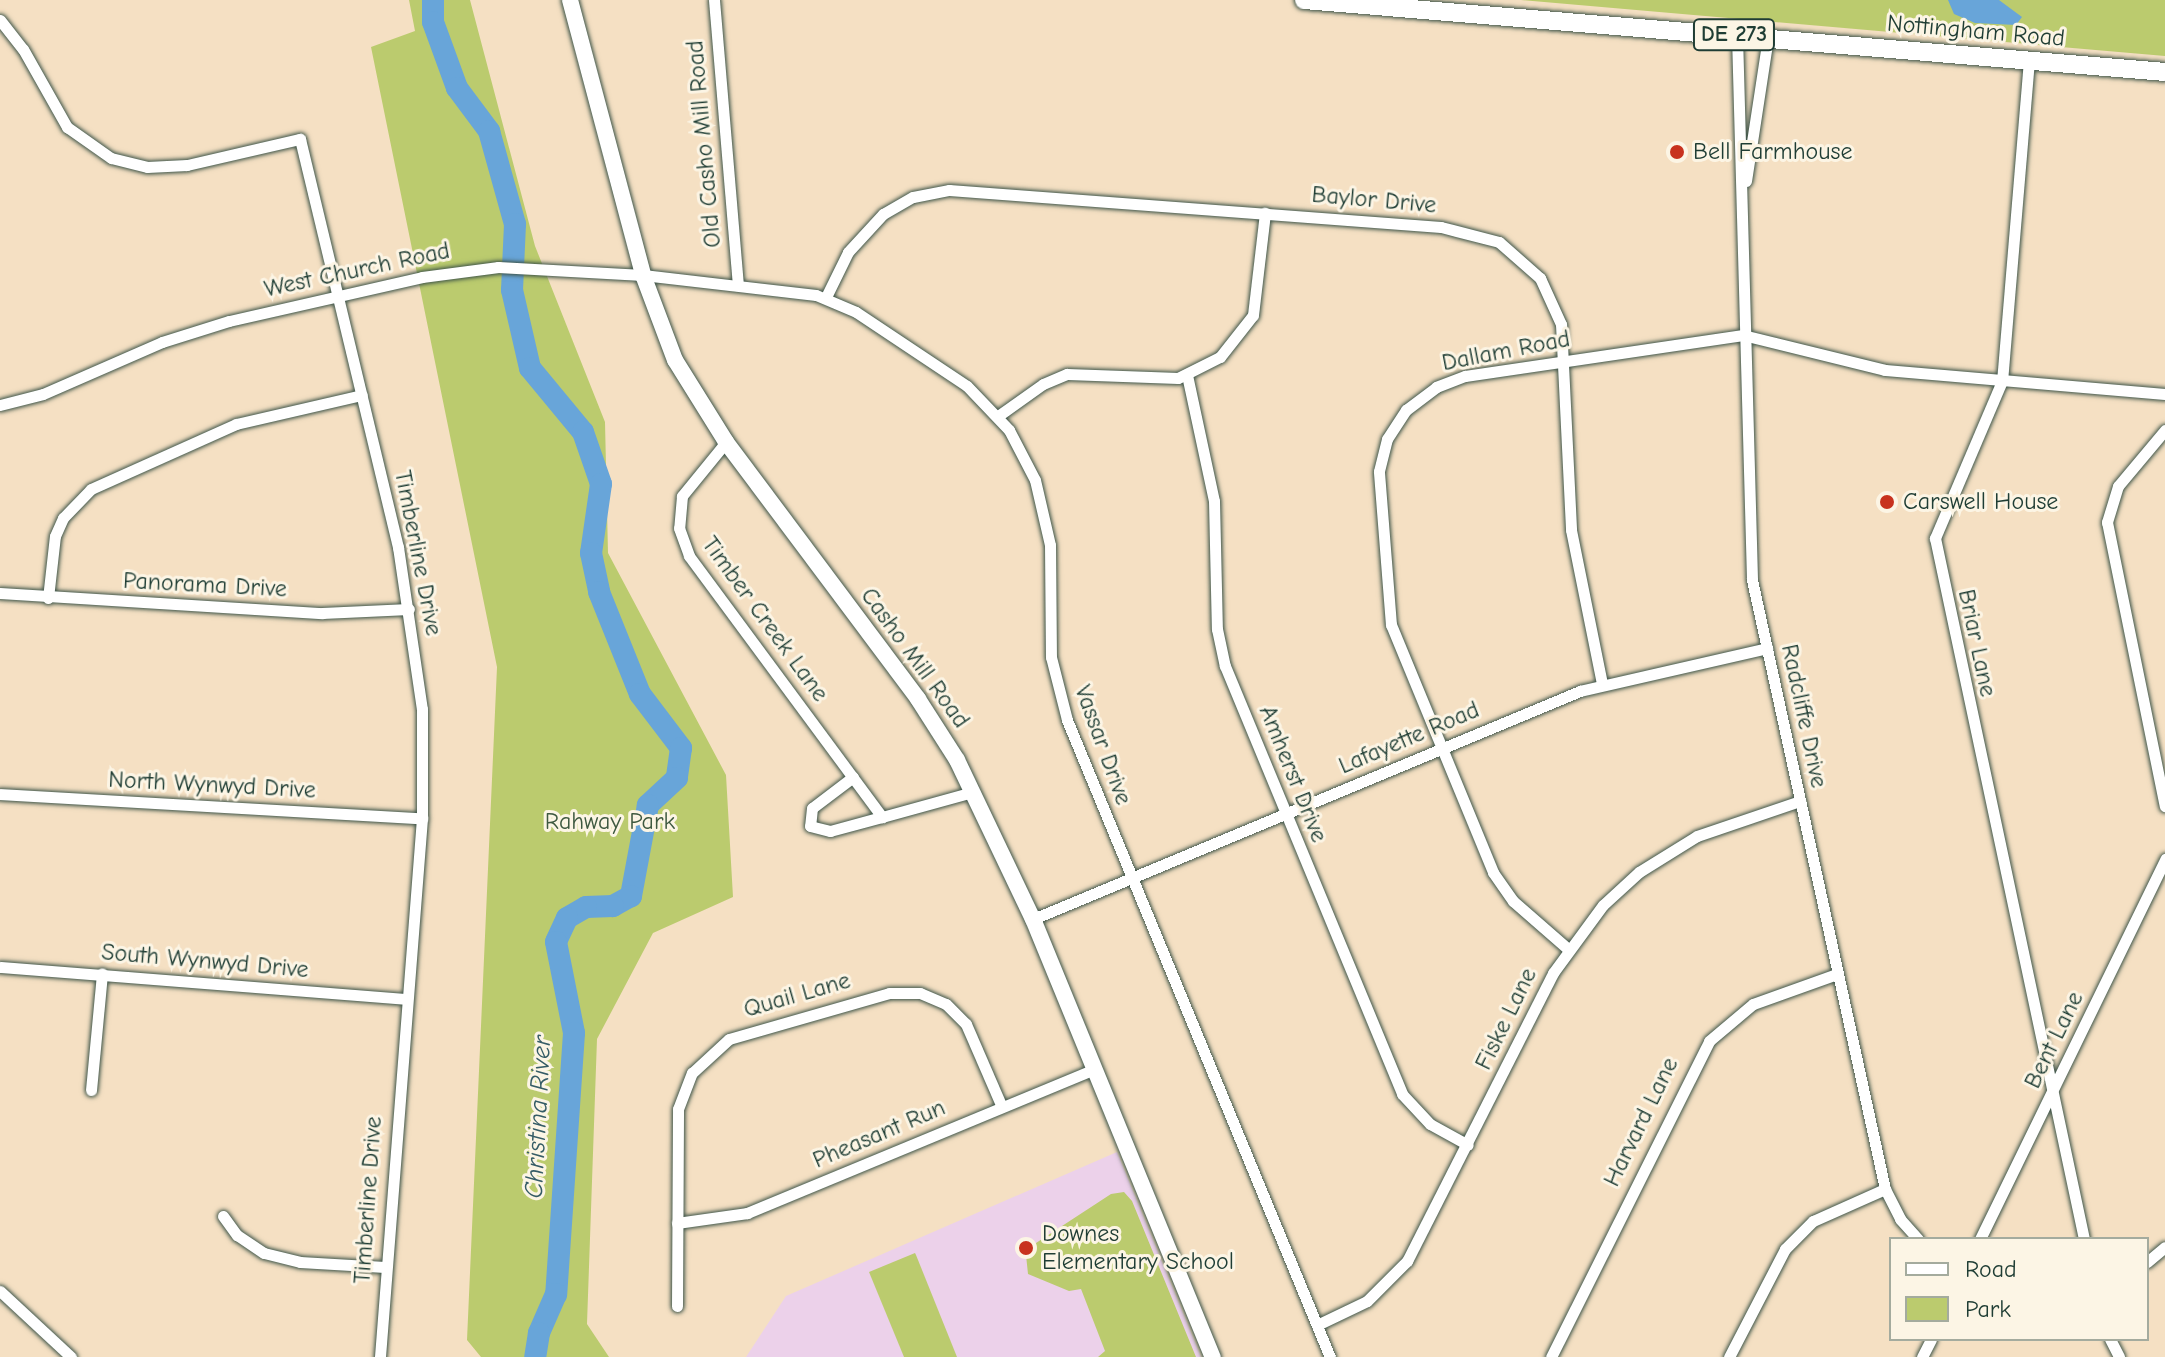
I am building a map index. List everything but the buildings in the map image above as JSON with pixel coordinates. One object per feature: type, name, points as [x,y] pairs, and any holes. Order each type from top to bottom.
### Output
[{"type":"main road","name":"Nottingham Road","points":[[1304,0],[2165,72]]},
{"type":"street","name":"Casho Mill Road","points":[[570,0],[643,275],[675,360],[726,442],[930,717],[973,792],[1033,919],[1213,1357]]},
{"type":"street","name":"Old Casho Mill Road","points":[[714,0],[738,285]]},
{"type":"street","name":"Timberline Drive","points":[[0,20],[23,49],[67,127],[111,158],[147,167],[187,165],[300,139],[362,395],[409,609],[422,709],[422,818],[380,1357]]},
{"type":"street","name":"Radcliffe Drive","points":[[1737,35],[1738,153],[1745,185]]},
{"type":"street","name":"Radcliffe Drive","points":[[1768,38],[1745,185],[1743,335],[1747,541],[1767,648],[1885,1189],[1900,1219],[1916,1237]]},
{"type":"street","name":"Briar Lane","points":[[2029,60],[2002,381],[1939,522],[1936,558],[2084,1237]]},
{"type":"street","name":"Baylor Drive","points":[[826,297],[848,252],[869,227],[898,204],[929,192],[986,191],[1452,228],[1499,242],[1528,265],[1549,290],[1566,361],[1571,530],[1602,684]]},
{"type":"street","points":[[998,416],[1043,384],[1067,374],[1167,379],[1187,375],[1220,357],[1248,325],[1259,289],[1265,213]]},
{"type":"street","name":"West Church Road","points":[[0,405],[54,390],[182,335],[338,295],[444,273],[525,267],[738,285]]},
{"type":"street","name":"Vassar Drive","points":[[738,285],[826,297],[967,386],[998,416],[1026,460],[1041,498],[1050,545],[1055,678],[1075,743],[1330,1357]]},
{"type":"street","name":"Dallam Road","points":[[1568,949],[1497,880],[1440,749],[1387,606],[1379,487],[1387,439],[1406,410],[1450,381],[1743,335],[1885,370],[2165,394]]},
{"type":"street","name":"Amherst Drive","points":[[1187,375],[1215,509],[1219,647],[1402,1094],[1430,1124],[1468,1145]]},
{"type":"street","points":[[48,598],[59,527],[75,503],[100,484],[236,424],[362,395]]},
{"type":"street","points":[[2165,430],[2118,486],[2107,522],[2165,806]]},
{"type":"street","name":"Timber Creek Lane","points":[[726,442],[682,496],[682,542],[882,817]]},
{"type":"street","name":"Panorama Drive","points":[[0,593],[334,614],[409,609]]},
{"type":"street","name":"Lafayette Road","points":[[1033,919],[1602,684],[1767,648]]},
{"type":"street","points":[[853,777],[812,808],[810,826],[830,831],[973,792]]},
{"type":"street","name":"North Wynwyd Drive","points":[[0,794],[422,818]]},
{"type":"street","name":"Fiske Lane","points":[[1317,1325],[1367,1301],[1401,1269],[1568,949],[1612,896],[1658,859],[1733,820],[1800,801]]},
{"type":"street","name":"Bent Lane","points":[[1981,1237],[2165,859]]},
{"type":"street","name":"South Wynwyd Drive","points":[[0,967],[406,999]]},
{"type":"street","points":[[91,1090],[102,974]]},
{"type":"street","name":"Harvard Lane","points":[[1551,1357],[1704,1049],[1753,1004],[1837,974]]},
{"type":"street","name":"Quail Lane","points":[[677,1306],[676,1132],[683,1091],[703,1059],[746,1031],[889,993],[920,993],[946,1004],[966,1024],[1002,1107]]},
{"type":"street","name":"Pheasant Run","points":[[677,1223],[747,1213],[1094,1069]]},
{"type":"street","points":[[1729,1357],[1785,1249],[1813,1221],[1885,1189]]},
{"type":"street","points":[[223,1216],[237,1235],[264,1253],[300,1262],[385,1267]]},
{"type":"street","points":[[2149,1260],[2165,1247]]},
{"type":"street","points":[[0,1291],[71,1357]]},
{"type":"shaded area","name":"Downes Elementary School","points":[[1117,1152],[1201,1357],[746,1357],[786,1296]]},
{"type":"green space","name":"Rahway Park","points":[[409,0],[470,0],[535,246],[605,422],[608,553],[726,775],[733,897],[653,933],[597,1039],[587,1324],[609,1357],[481,1357],[467,1340],[497,667],[371,47],[415,31]]},
{"type":"green space","points":[[1521,0],[2165,0],[2165,56]]},
{"type":"green space","points":[[1124,1192],[1132,1201],[1196,1357],[1098,1357],[1105,1351],[1081,1289],[1069,1291],[1028,1274],[1026,1255],[1036,1243],[1111,1194]]},
{"type":"green space","points":[[915,1253],[957,1357],[904,1357],[869,1272]]},
{"type":"water","points":[[1948,0],[1999,0],[2022,17],[2016,25],[1975,23],[1954,14]]},
{"type":"waterway","name":"Christina River","points":[[433,0],[433,22],[457,88],[489,131],[515,224],[512,290],[530,368],[583,432],[601,484],[591,553],[599,592],[640,694],[681,748],[677,778],[648,805],[631,896],[613,906],[586,907],[567,918],[556,942],[574,1033],[556,1294],[539,1333],[535,1357]]},
{"type":"place","name":"Bell Farmhouse","points":[[1677,152]]},
{"type":"place","name":"Carswell House","points":[[1887,502]]},
{"type":"place","name":"Downes Elementary School","points":[[1026,1248]]}]
